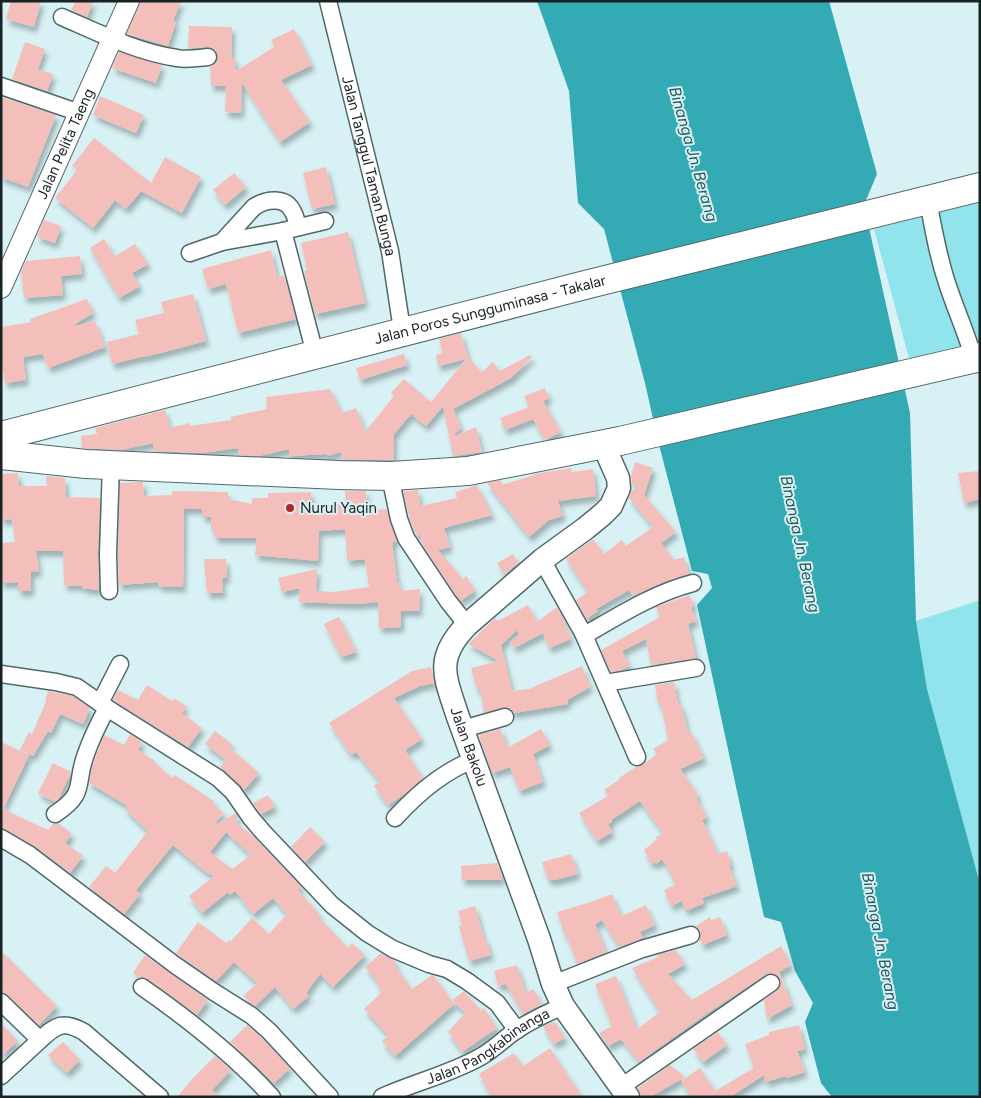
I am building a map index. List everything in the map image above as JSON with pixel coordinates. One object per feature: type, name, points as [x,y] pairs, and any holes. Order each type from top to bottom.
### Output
[{"type":"highway","name":"Jalan Poros Sungguminasa - Takalar","points":[[1,436],[585,285],[980,187]]},
{"type":"highway","points":[[1,455],[53,462],[340,475],[390,476],[468,471],[612,443],[977,358]]},
{"type":"highway","points":[[48,424],[53,462]]},
{"type":"main road","name":"Jalan Bakolu","points":[[612,443],[619,488],[616,496],[603,514],[464,620],[444,665],[446,680],[463,729],[467,763],[539,939],[553,984],[554,1010],[624,1092]]},
{"type":"street","name":"Jalan Pelita Taeng","points":[[1,288],[129,1]]},
{"type":"street","name":"Jalan Tanggul Taman Bunga","points":[[328,1],[390,251],[400,317],[405,332]]},
{"type":"street","points":[[62,17],[112,39],[178,59],[208,57]]},
{"type":"street","points":[[1,86],[80,113]]},
{"type":"street","points":[[222,242],[260,202],[272,200],[286,204],[293,210],[290,229],[316,354]]},
{"type":"street","points":[[928,200],[942,266],[977,358]]},
{"type":"street","points":[[190,253],[222,242],[325,221]]},
{"type":"street","points":[[109,591],[108,554],[111,465]]},
{"type":"street","points":[[390,476],[399,519],[406,538],[464,620]]},
{"type":"street","points":[[542,560],[583,633],[637,757]]},
{"type":"street","points":[[583,633],[590,632],[652,598],[693,583]]},
{"type":"street","points":[[55,814],[69,804],[78,791],[86,754],[120,664]]},
{"type":"street","points":[[605,683],[696,668]]},
{"type":"street","points":[[1,674],[69,685],[83,691],[103,706],[218,778],[233,792],[263,832],[332,905],[367,933],[393,949],[447,969],[467,981],[497,1003],[517,1030]]},
{"type":"street","points":[[463,729],[505,717]]},
{"type":"street","points":[[395,818],[426,788],[467,763]]},
{"type":"street","points":[[1,838],[30,855],[175,965],[252,1016],[269,1031],[330,1097]]},
{"type":"street","points":[[553,984],[642,949],[691,935]]},
{"type":"street","points":[[624,1092],[771,983]]},
{"type":"street","points":[[142,986],[239,1064],[272,1097]]},
{"type":"street","points":[[1,1002],[40,1040]]},
{"type":"street","name":"Jalan Pangkabinanga","points":[[382,1097],[482,1056],[517,1030],[554,1010]]},
{"type":"street","points":[[1,1076],[53,1028],[60,1025],[73,1026],[84,1032],[160,1097]]},
{"type":"shaded area","points":[[980,202],[980,344],[910,362],[874,229]]},
{"type":"shaded area","points":[[980,600],[980,884],[927,689],[916,621]]},
{"type":"water","name":"Binanga Jn. Berang","points":[[537,1],[829,1],[877,174],[864,205],[910,413],[916,621],[927,689],[980,884],[980,1097],[832,1097],[821,1083],[805,1022],[813,1003],[795,971],[781,922],[764,917],[697,605],[712,588],[708,574],[692,571],[604,229],[578,203],[569,91]]},
{"type":"building","points":[[11,1],[41,1],[34,27],[6,19]]},
{"type":"building","points":[[76,1],[93,1],[87,17],[71,10]]},
{"type":"building","points":[[141,1],[181,1],[173,21],[176,21],[168,46],[127,34]]},
{"type":"building","points":[[189,26],[232,27],[231,58],[235,58],[236,71],[274,47],[271,40],[294,29],[312,65],[281,80],[310,122],[280,142],[242,83],[241,113],[225,112],[226,86],[211,86],[210,67],[217,61],[216,52],[212,48],[207,47],[188,48]]},
{"type":"building","points":[[25,42],[45,49],[38,69],[53,74],[47,91],[12,79]]},
{"type":"building","points":[[119,52],[162,65],[156,83],[112,68]]},
{"type":"building","points":[[100,96],[144,115],[136,133],[93,115]]},
{"type":"building","points":[[1,97],[56,115],[28,187],[1,177]]},
{"type":"building","points":[[94,138],[151,183],[165,157],[201,177],[182,213],[141,191],[126,209],[115,200],[93,228],[55,198],[77,170],[72,166]]},
{"type":"building","points":[[326,167],[335,204],[312,209],[303,173]]},
{"type":"building","points":[[234,173],[246,187],[225,205],[213,190]]},
{"type":"building","points":[[44,220],[61,226],[55,243],[37,237]]},
{"type":"building","points":[[348,232],[365,303],[315,314],[304,271],[307,270],[301,243]]},
{"type":"building","points":[[104,239],[115,256],[135,244],[148,264],[132,273],[140,286],[119,298],[90,248]]},
{"type":"building","points":[[271,250],[277,277],[284,275],[296,319],[238,333],[226,284],[208,289],[202,269]]},
{"type":"building","points":[[80,256],[82,274],[61,276],[63,295],[24,298],[21,272],[26,261]]},
{"type":"building","points":[[193,294],[206,341],[112,364],[107,342],[139,334],[135,320],[164,313],[161,302]]},
{"type":"building","points":[[87,299],[93,313],[75,324],[76,326],[95,321],[105,347],[48,368],[43,354],[23,357],[26,380],[5,383],[1,357],[1,327],[31,322],[30,319]]},
{"type":"building","points":[[461,333],[468,358],[482,372],[493,362],[500,371],[530,355],[532,357],[511,378],[453,409],[461,428],[452,437],[476,427],[482,452],[453,456],[443,406],[426,426],[411,414],[394,434],[394,460],[341,459],[341,452],[327,456],[327,454],[289,456],[289,449],[259,456],[239,455],[238,448],[202,453],[153,451],[153,443],[121,450],[82,448],[81,436],[97,434],[95,428],[165,410],[170,428],[190,423],[190,426],[231,420],[231,417],[267,409],[266,397],[330,389],[342,413],[356,408],[365,432],[394,396],[391,393],[404,379],[431,402],[466,359],[438,366],[436,355],[443,353],[439,339]]},
{"type":"building","points":[[404,354],[407,365],[360,380],[356,368]]},
{"type":"building","points":[[545,388],[549,398],[543,401],[561,432],[545,440],[533,419],[505,430],[500,418],[529,407],[524,396]]},
{"type":"building","points":[[635,462],[653,468],[644,495],[676,532],[661,543],[674,560],[684,557],[689,574],[633,596],[629,590],[596,609],[598,611],[586,619],[576,600],[588,592],[566,559],[593,539],[604,554],[622,540],[626,546],[653,527],[629,498],[631,492],[638,486],[632,484],[631,476]]},
{"type":"building","points":[[571,468],[572,472],[593,469],[596,496],[558,501],[563,516],[549,520],[529,537],[487,483],[501,480],[502,485],[534,474]]},
{"type":"building","points":[[980,471],[980,499],[964,503],[958,473]]},
{"type":"building","points":[[18,473],[19,486],[47,486],[46,476],[65,478],[66,497],[100,498],[99,590],[82,588],[83,586],[64,585],[63,551],[36,551],[39,571],[31,572],[31,591],[18,591],[18,582],[1,583],[1,543],[15,542],[12,519],[1,520],[1,474]]},
{"type":"building","points":[[143,482],[144,496],[172,495],[172,491],[228,492],[228,499],[252,504],[252,498],[268,498],[268,493],[311,492],[311,506],[346,504],[345,491],[366,491],[367,511],[387,509],[397,541],[392,542],[397,582],[399,582],[401,591],[420,589],[419,611],[401,611],[401,627],[379,628],[378,602],[356,604],[299,602],[300,588],[282,592],[278,578],[317,569],[316,591],[334,592],[369,587],[365,559],[347,561],[345,529],[319,531],[318,561],[255,555],[257,538],[215,538],[214,530],[211,530],[211,517],[202,517],[202,509],[184,509],[183,587],[158,586],[158,582],[119,585],[120,483]]},
{"type":"building","points":[[477,485],[492,515],[444,528],[450,547],[438,550],[463,579],[466,576],[475,591],[460,601],[423,546],[420,534],[417,536],[415,533],[403,491],[418,490],[420,506],[457,498],[455,492]]},
{"type":"building","points":[[513,554],[518,563],[505,574],[497,563]]},
{"type":"building","points":[[204,559],[226,559],[227,578],[222,578],[223,593],[207,593]]},
{"type":"building","points":[[689,595],[694,605],[691,607],[696,621],[688,624],[696,658],[651,665],[646,639],[622,651],[630,666],[611,672],[601,650],[660,617],[656,607]]},
{"type":"building","points":[[528,605],[537,622],[557,607],[571,639],[549,648],[543,633],[514,648],[510,642],[519,635],[517,630],[501,645],[512,691],[529,689],[582,666],[590,687],[567,700],[568,704],[514,713],[507,707],[484,713],[480,689],[477,690],[471,668],[499,661],[468,644],[495,618],[498,621]]},
{"type":"building","points":[[339,617],[356,652],[341,657],[324,624]]},
{"type":"building","points":[[431,667],[434,683],[420,686],[394,698],[422,739],[405,750],[423,778],[388,805],[374,786],[380,782],[356,752],[351,755],[329,723],[412,671]]},
{"type":"building","points":[[674,682],[678,704],[681,704],[688,733],[691,732],[704,758],[680,769],[699,796],[696,798],[707,817],[702,820],[718,854],[727,851],[731,865],[729,866],[737,886],[702,898],[704,903],[688,910],[685,910],[682,901],[671,906],[664,890],[675,885],[671,874],[662,859],[656,864],[654,862],[651,864],[644,850],[657,839],[656,837],[663,833],[640,801],[611,820],[612,822],[608,824],[612,832],[597,841],[579,813],[608,796],[604,790],[657,754],[653,749],[668,740],[655,685]]},
{"type":"building","points":[[147,685],[172,701],[174,698],[186,706],[182,713],[202,728],[188,747],[113,700],[118,690],[138,700]]},
{"type":"building","points":[[48,691],[73,696],[90,708],[83,724],[60,714],[51,733],[48,731],[33,756],[20,750],[29,732],[32,734],[46,702]]},
{"type":"building","points":[[501,729],[507,748],[541,729],[550,745],[533,754],[543,782],[519,791],[510,767],[492,773],[479,735]]},
{"type":"building","points":[[215,731],[232,744],[230,748],[259,773],[244,790],[220,767],[226,760],[205,744]]},
{"type":"building","points":[[130,734],[142,742],[138,750],[156,762],[172,778],[175,775],[215,802],[213,805],[224,813],[213,826],[236,813],[238,817],[234,821],[252,835],[302,887],[298,890],[320,915],[318,916],[348,948],[352,943],[365,955],[333,987],[320,974],[306,993],[309,996],[293,1009],[275,987],[255,1006],[243,996],[257,983],[234,962],[216,981],[176,953],[198,922],[226,943],[229,940],[231,941],[252,918],[269,934],[287,914],[273,898],[253,914],[235,891],[230,895],[228,892],[202,913],[189,896],[214,876],[206,872],[173,845],[136,890],[140,894],[124,914],[89,887],[106,866],[115,873],[148,831],[125,809],[128,806],[89,783],[92,767],[104,735],[124,745]],"holes":[[[226,832],[251,855],[232,869],[210,852]]]},
{"type":"building","points":[[1,742],[29,755],[3,809],[48,830],[53,824],[58,823],[72,834],[65,843],[83,856],[70,873],[35,846],[1,828]]},
{"type":"building","points":[[53,763],[71,772],[58,800],[55,802],[38,793]]},
{"type":"building","points":[[268,795],[275,807],[261,814],[253,803]]},
{"type":"building","points":[[310,827],[325,842],[305,862],[291,847]]},
{"type":"building","points":[[571,854],[578,874],[548,880],[542,862]]},
{"type":"building","points":[[497,863],[502,880],[462,880],[461,866]]},
{"type":"building","points":[[612,894],[621,916],[646,905],[655,925],[640,932],[643,938],[619,947],[602,920],[595,924],[606,952],[577,964],[557,912]]},
{"type":"building","points":[[475,906],[484,939],[486,939],[491,955],[469,961],[459,926],[462,925],[458,911]]},
{"type":"building","points":[[710,917],[711,920],[720,917],[727,935],[702,945],[700,932],[696,926]]},
{"type":"building","points":[[781,946],[791,965],[779,972],[792,1005],[767,1019],[764,1000],[777,991],[781,983],[779,977],[771,973],[765,975],[706,1014],[639,1062],[621,1039],[608,1046],[599,1033],[612,1026],[595,984],[616,976],[637,1029],[660,1012],[632,968],[658,957],[657,955],[676,950],[685,964],[668,974],[692,1000]]},
{"type":"building","points":[[1,951],[57,1006],[39,1025],[1,988]]},
{"type":"building","points":[[381,953],[397,963],[394,965],[412,989],[432,975],[454,1004],[395,1056],[382,1041],[388,1035],[364,1009],[382,992],[376,983],[378,982],[365,967]]},
{"type":"building","points":[[145,955],[208,1000],[197,1015],[148,979],[140,978],[133,973]]},
{"type":"building","points":[[517,965],[526,993],[533,989],[542,1004],[523,1014],[506,984],[498,986],[494,971]]},
{"type":"building","points":[[464,991],[481,1011],[484,1008],[497,1028],[462,1052],[448,1032],[465,1013],[452,1000]]},
{"type":"building","points":[[555,1022],[565,1038],[554,1044],[543,1027]]},
{"type":"building","points":[[1,1023],[18,1041],[1,1056]]},
{"type":"building","points":[[247,1025],[290,1068],[274,1083],[230,1042]]},
{"type":"building","points":[[799,1025],[805,1049],[797,1051],[805,1072],[765,1082],[764,1075],[730,1097],[692,1097],[681,1081],[700,1068],[715,1091],[754,1068],[745,1044],[769,1035],[769,1032]]},
{"type":"building","points":[[718,1032],[727,1045],[703,1062],[693,1049]]},
{"type":"building","points":[[63,1042],[80,1060],[67,1073],[48,1055]]},
{"type":"building","points":[[550,1048],[582,1097],[492,1097],[479,1074],[514,1053],[523,1066]]},
{"type":"building","points":[[215,1056],[231,1070],[212,1090],[220,1097],[177,1097],[195,1076]]},
{"type":"building","points":[[670,1065],[685,1077],[650,1097],[641,1097],[638,1088]]},
{"type":"place","name":"Nurul Yaqin","points":[[290,508]]}]
